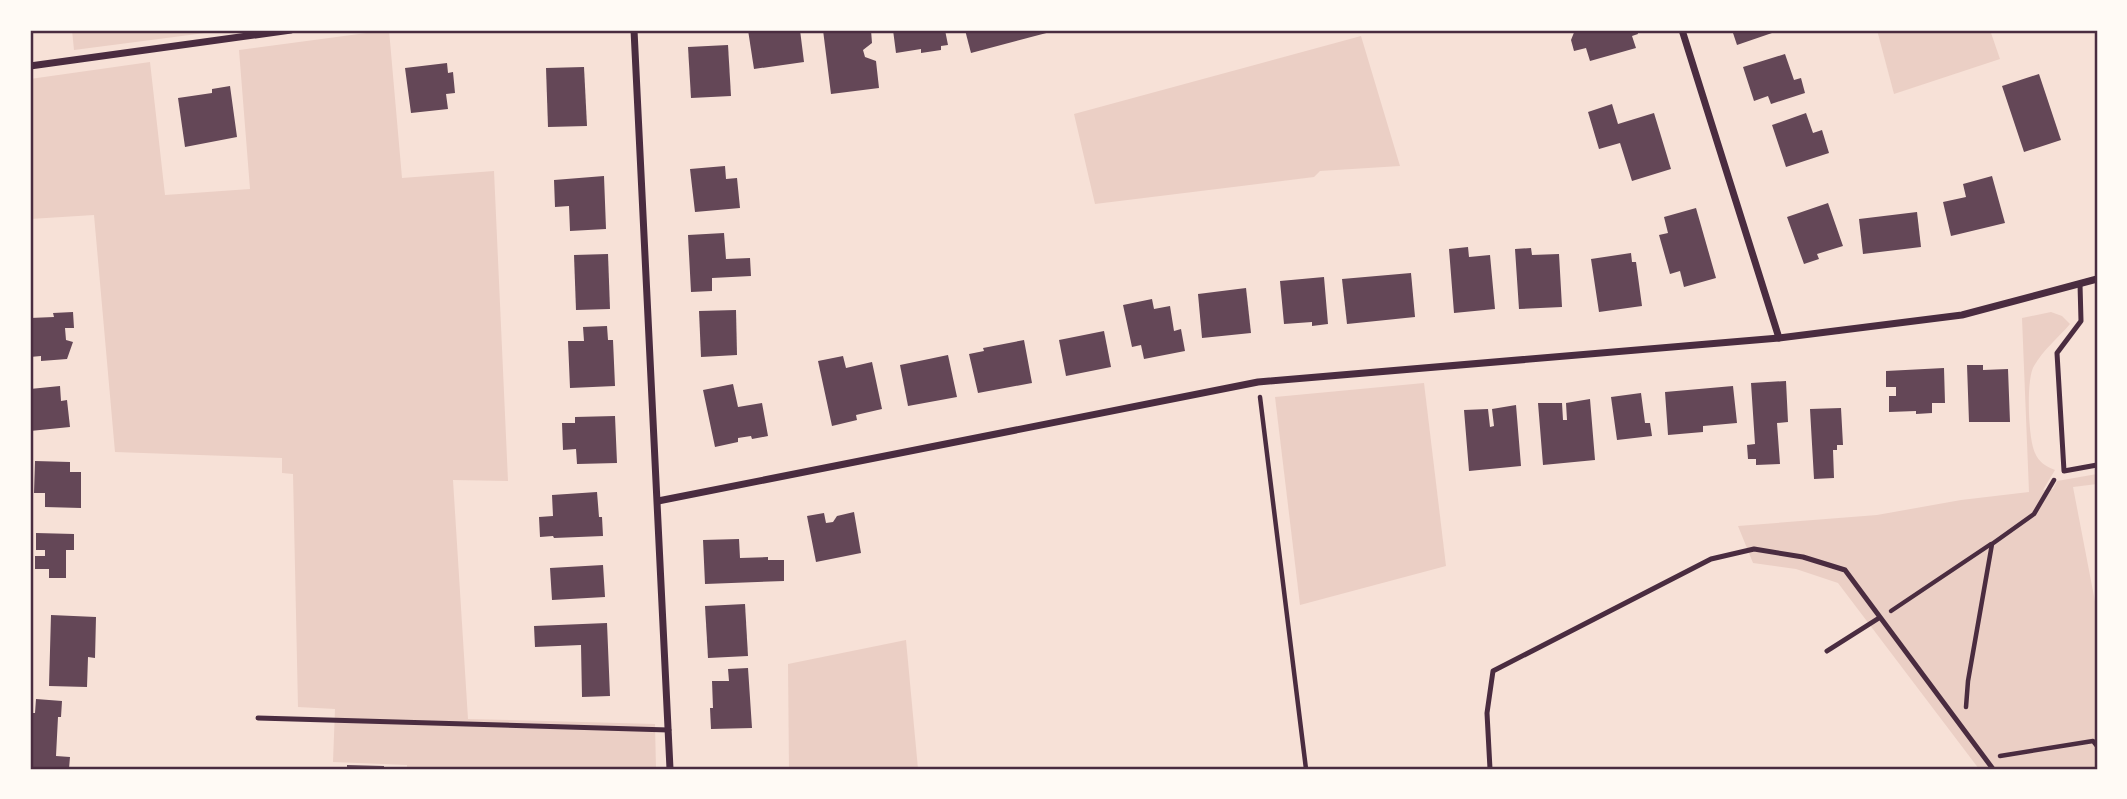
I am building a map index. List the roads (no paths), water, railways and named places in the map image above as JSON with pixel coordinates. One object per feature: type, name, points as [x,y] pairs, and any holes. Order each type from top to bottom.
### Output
[{"type":"street","points":[[30,66],[291,30]]},
{"type":"street","points":[[634,30],[670,769]]},
{"type":"street","points":[[1682,30],[1779,338]]},
{"type":"street","points":[[658,501],[1258,382],[1779,338],[1962,315],[2097,279]]},
{"type":"lane","points":[[2080,284],[2081,321],[2057,353],[2064,471],[2097,465]]},
{"type":"lane","points":[[1490,769],[1487,713],[1493,671],[1711,559],[1754,550],[1803,557],[1845,570],[1993,769]]},
{"type":"lane","points":[[1827,651],[1880,618]]},
{"type":"lane","points":[[258,718],[669,730]]}]
